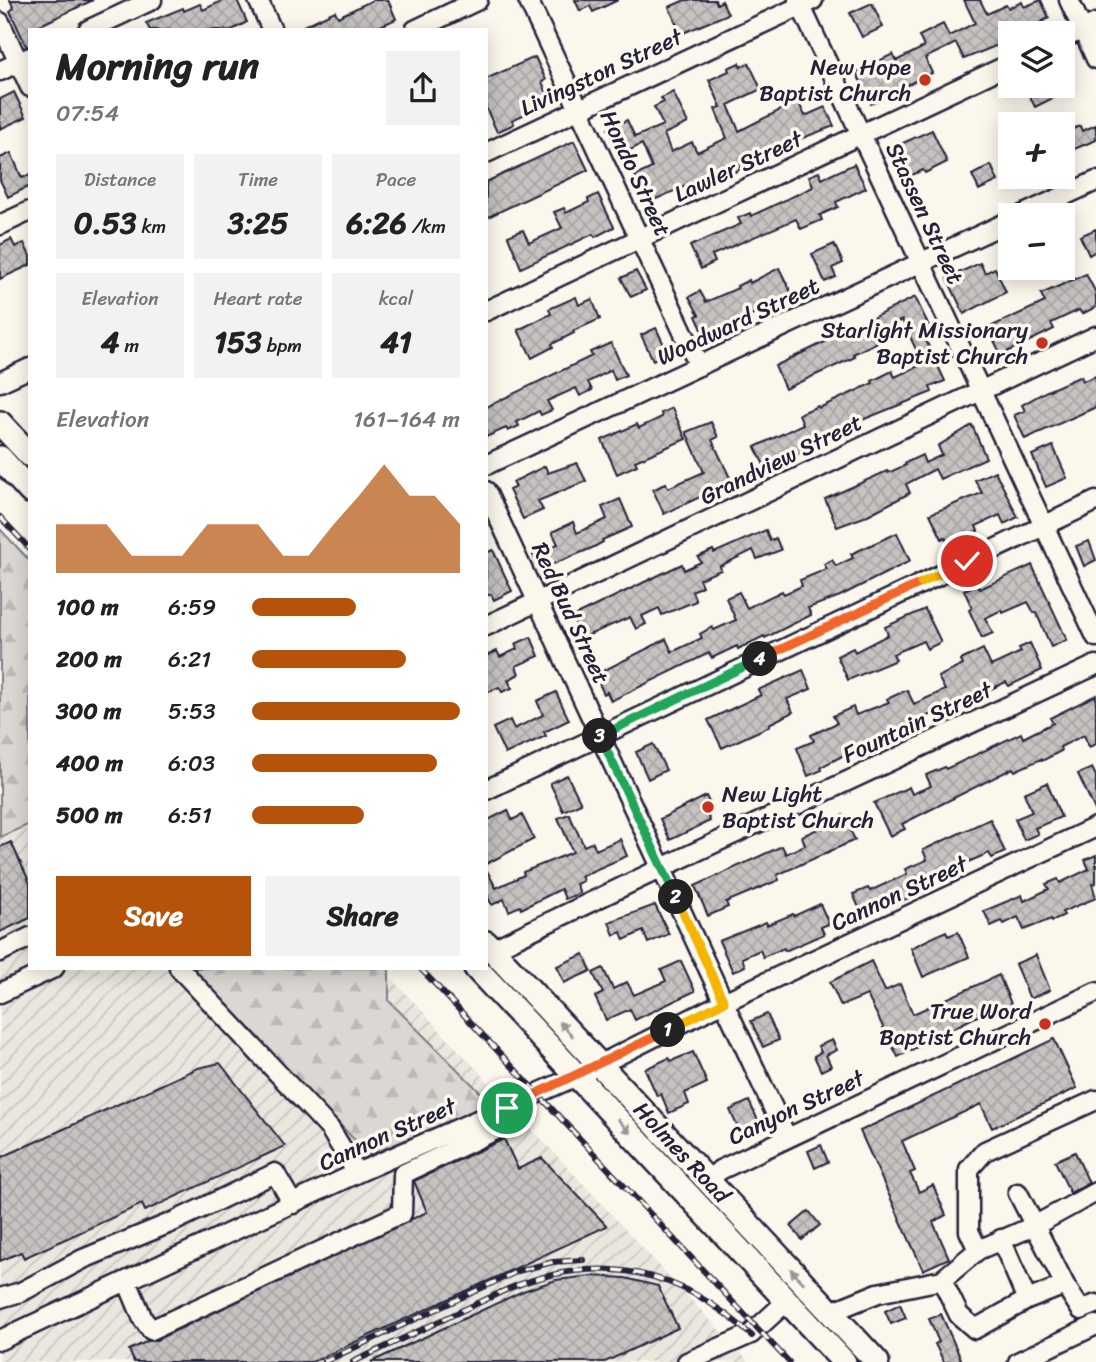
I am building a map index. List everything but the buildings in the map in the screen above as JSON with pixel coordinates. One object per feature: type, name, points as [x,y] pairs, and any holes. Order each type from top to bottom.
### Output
[{"type":"main road","points":[[0,423],[28,453]]},
{"type":"main road","points":[[0,458],[28,489]]},
{"type":"main road","name":"Holmes Road","points":[[490,946],[877,1362]]},
{"type":"main road","name":"Holmes Road","points":[[478,970],[844,1362]]},
{"type":"main road","points":[[787,1301],[831,1312]]},
{"type":"street","points":[[92,28],[152,0]]},
{"type":"street","points":[[258,0],[271,28]]},
{"type":"street","points":[[419,28],[478,0]]},
{"type":"street","name":"Hondo Street","points":[[528,0],[699,366]]},
{"type":"street","points":[[1069,0],[1089,27],[1096,59]]},
{"type":"street","name":"Livingston Street","points":[[488,152],[804,2]]},
{"type":"street","name":"Stassen Street","points":[[804,2],[861,135],[1096,637]]},
{"type":"street","points":[[0,22],[24,59],[28,78]]},
{"type":"street","points":[[0,71],[24,59]]},
{"type":"street","name":"Lawler Street","points":[[488,310],[998,70]]},
{"type":"street","points":[[1048,203],[1096,181]]},
{"type":"street","points":[[0,225],[28,212]]},
{"type":"street","name":"Woodward Street","points":[[488,464],[998,227]]},
{"type":"street","name":"Grandview Street","points":[[488,625],[1096,336]]},
{"type":"street","points":[[0,382],[28,369]]},
{"type":"street","name":"Red Bud Street","points":[[488,495],[788,1138]]},
{"type":"street","points":[[488,789],[1096,500]]},
{"type":"street","name":"Fountain Street","points":[[490,946],[662,869],[1096,665]]},
{"type":"street","name":"Cannon Street","points":[[0,1340],[357,1173],[577,1076],[724,1002],[1096,827]]},
{"type":"street","points":[[0,952],[28,938]]},
{"type":"street","points":[[0,993],[50,970]]},
{"type":"street","points":[[181,970],[330,1129],[357,1173]]},
{"type":"street","name":"Canyon Street","points":[[709,1180],[720,1170],[1096,992]]},
{"type":"street","points":[[978,1250],[969,1231],[969,1169],[985,1151],[1096,1100]]},
{"type":"street","points":[[127,1281],[143,1319],[151,1330],[402,1213],[403,1174],[514,1121],[507,1108]]},
{"type":"street","points":[[0,1298],[21,1292],[83,1259],[175,1221],[275,1172],[293,1204]]},
{"type":"street","points":[[831,1312],[878,1293],[942,1280],[978,1250],[1034,1226],[1096,1192]]},
{"type":"street","points":[[1018,1193],[1065,1285],[1081,1310],[1096,1304]]},
{"type":"street","points":[[1001,1239],[1027,1300]]},
{"type":"street","points":[[942,1280],[959,1315],[975,1329],[1027,1300],[1065,1285]]},
{"type":"street","points":[[687,1362],[751,1334],[787,1301]]},
{"type":"street","points":[[1017,1362],[1096,1325]]},
{"type":"shaded area","points":[[0,558],[28,588],[28,970],[384,970],[749,1362],[0,1362]]},
{"type":"green space","points":[[0,529],[28,559],[28,825],[0,837]]},
{"type":"green space","points":[[192,970],[389,970],[389,1001],[492,1104],[369,1155]]},
{"type":"railway","points":[[0,517],[28,547]]},
{"type":"railway","points":[[422,970],[789,1362]]},
{"type":"railway","points":[[324,1362],[518,1271],[553,1262],[583,1260]]},
{"type":"railway","points":[[353,1362],[510,1288],[544,1277],[576,1271],[638,1273],[668,1282],[697,1295],[725,1313],[752,1336]]},
{"type":"place","name":"New Hope Baptist Church","points":[[925,80]]},
{"type":"place","name":"Starlight Missionary Baptist Church","points":[[1042,343]]},
{"type":"place","name":"New Light Baptist Church","points":[[708,807]]},
{"type":"place","name":"True Word Baptist Church","points":[[1045,1024]]},
{"type":"route","points":[[507,1108],[724,1002],[600,734],[967,561]]}]
